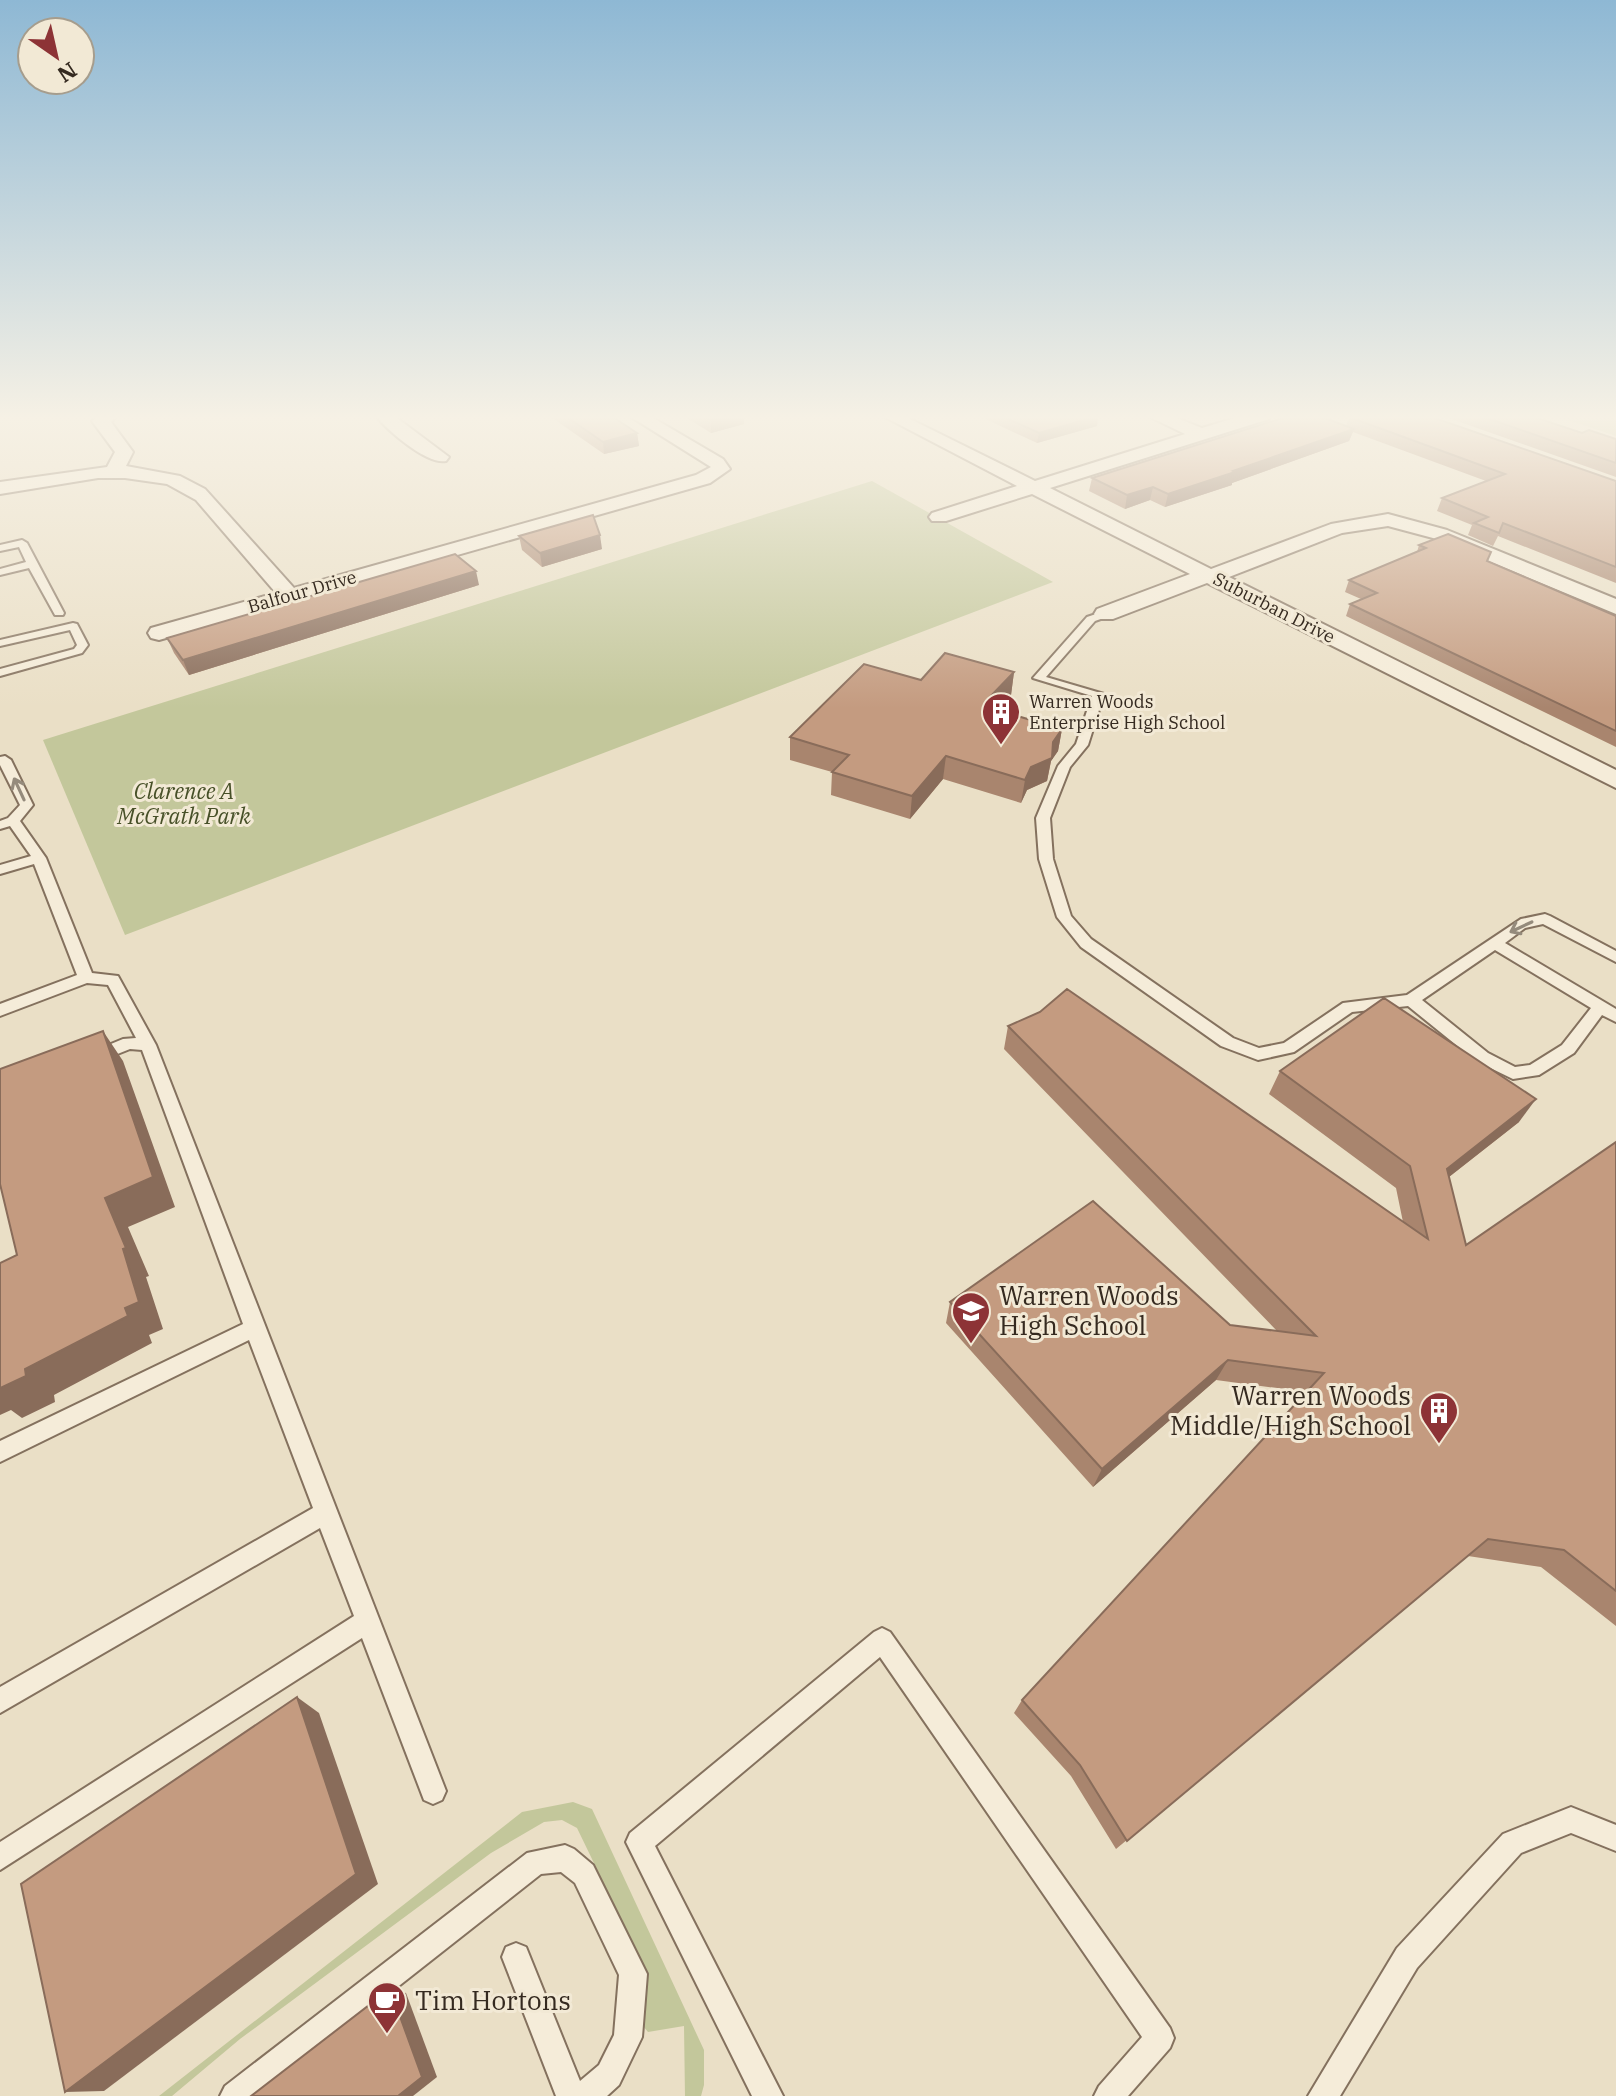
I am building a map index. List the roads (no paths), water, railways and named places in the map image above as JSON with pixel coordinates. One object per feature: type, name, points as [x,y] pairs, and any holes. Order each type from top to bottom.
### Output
[{"type":"street","points":[[215,513],[289,595]]},
{"type":"street","name":"Balfour Drive","points":[[159,633],[582,513]]},
{"type":"street","points":[[939,517],[952,513]]},
{"type":"street","name":"Suburban Drive","points":[[1085,513],[1616,780]]},
{"type":"street","points":[[1105,614],[1338,528],[1388,520],[1440,534],[1616,607]]},
{"type":"lane","points":[[0,548],[22,543],[59,613]]},
{"type":"lane","points":[[0,572],[32,564]]},
{"type":"lane","points":[[1105,614],[1091,619],[1039,678],[1098,694],[1082,745],[1064,766],[1043,818],[1046,859],[1064,917],[1086,943],[1227,1042],[1258,1054],[1288,1048],[1348,1007],[1411,1000],[1521,924],[1545,919],[1616,957]]},
{"type":"lane","points":[[0,643],[73,626],[83,645],[78,651],[0,673]]},
{"type":"lane","points":[[0,761],[5,760],[27,805],[6,823],[39,858],[86,978]]},
{"type":"lane","points":[[0,870],[39,858]]},
{"type":"lane","points":[[1495,943],[1616,1016]]},
{"type":"lane","points":[[0,1010],[86,978],[113,980],[148,1045],[433,1791]]},
{"type":"lane","points":[[1411,1000],[1482,1057],[1513,1073],[1533,1071],[1568,1049],[1600,1007]]},
{"type":"lane","points":[[72,1066],[129,1043],[148,1045]]},
{"type":"lane","points":[[0,1452],[254,1328]]},
{"type":"lane","points":[[0,1701],[325,1513]]},
{"type":"lane","points":[[0,1857],[367,1621]]},
{"type":"lane","points":[[768,2096],[639,1842],[882,1640],[1160,2038],[1109,2096]]},
{"type":"lane","points":[[1323,2096],[1407,1958],[1512,1843],[1571,1820],[1616,1838]]},
{"type":"lane","points":[[235,2096],[536,1862],[565,1858],[584,1874],[633,1974],[628,2037],[609,2075],[584,2096]]},
{"type":"lane","points":[[516,1957],[571,2096]]},
{"type":"place","name":"Warren Woods Enterprise High School","points":[[1001,746]]},
{"type":"place","name":"Warren Woods High School","points":[[971,1345]]},
{"type":"place","name":"Warren Woods Middle/High School","points":[[1439,1445]]},
{"type":"place","name":"Tim Hortons","points":[[387,2035]]},
{"type":"park label","name":"Clarence A McGrath Park","points":[[184,804]]}]
